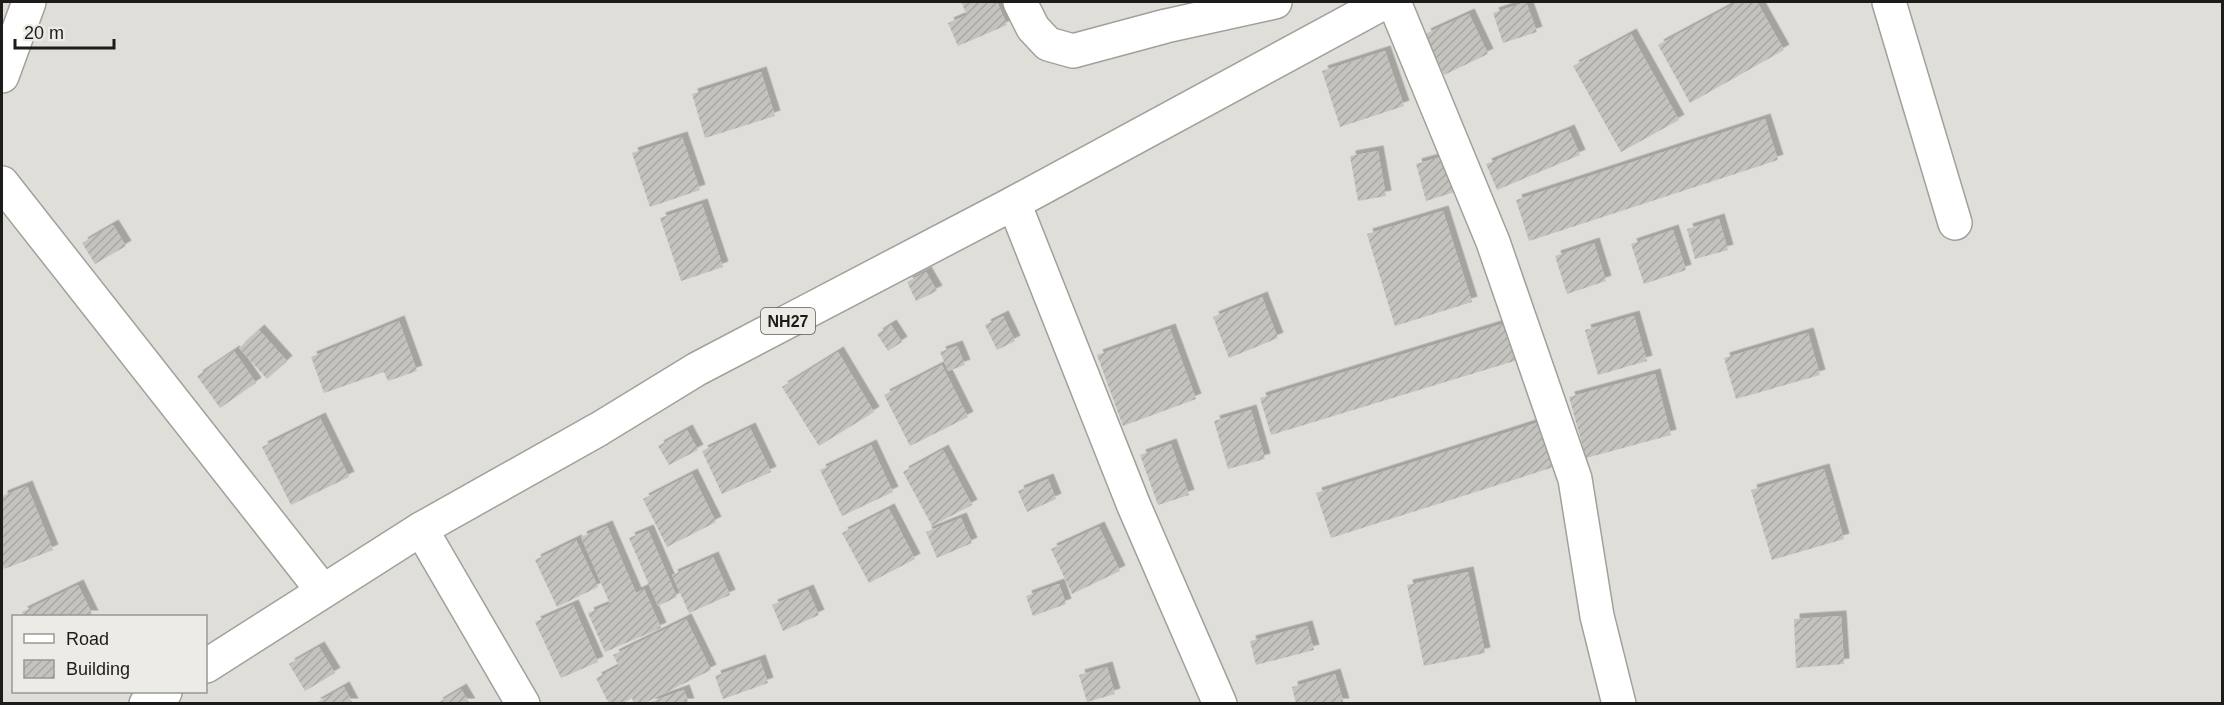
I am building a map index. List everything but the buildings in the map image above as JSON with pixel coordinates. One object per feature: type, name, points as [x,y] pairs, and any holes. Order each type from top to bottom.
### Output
[{"type":"main road","points":[[2,76],[29,2]]},
{"type":"main road","points":[[1020,2],[1033,28],[1048,44],[1073,51],[1166,26],[1275,2]]},
{"type":"main road","name":"NH27","points":[[207,665],[421,529],[599,429],[697,369],[1014,203],[1385,2]]},
{"type":"main road","points":[[1394,2],[1493,242],[1575,479],[1598,616],[1619,704]]},
{"type":"main road","points":[[1889,2],[1955,223]]},
{"type":"main road","points":[[2,183],[323,591]]},
{"type":"main road","points":[[1014,203],[1134,506],[1220,704]]},
{"type":"main road","points":[[421,529],[523,704]]},
{"type":"main road","points":[[146,704],[163,693]]}]
